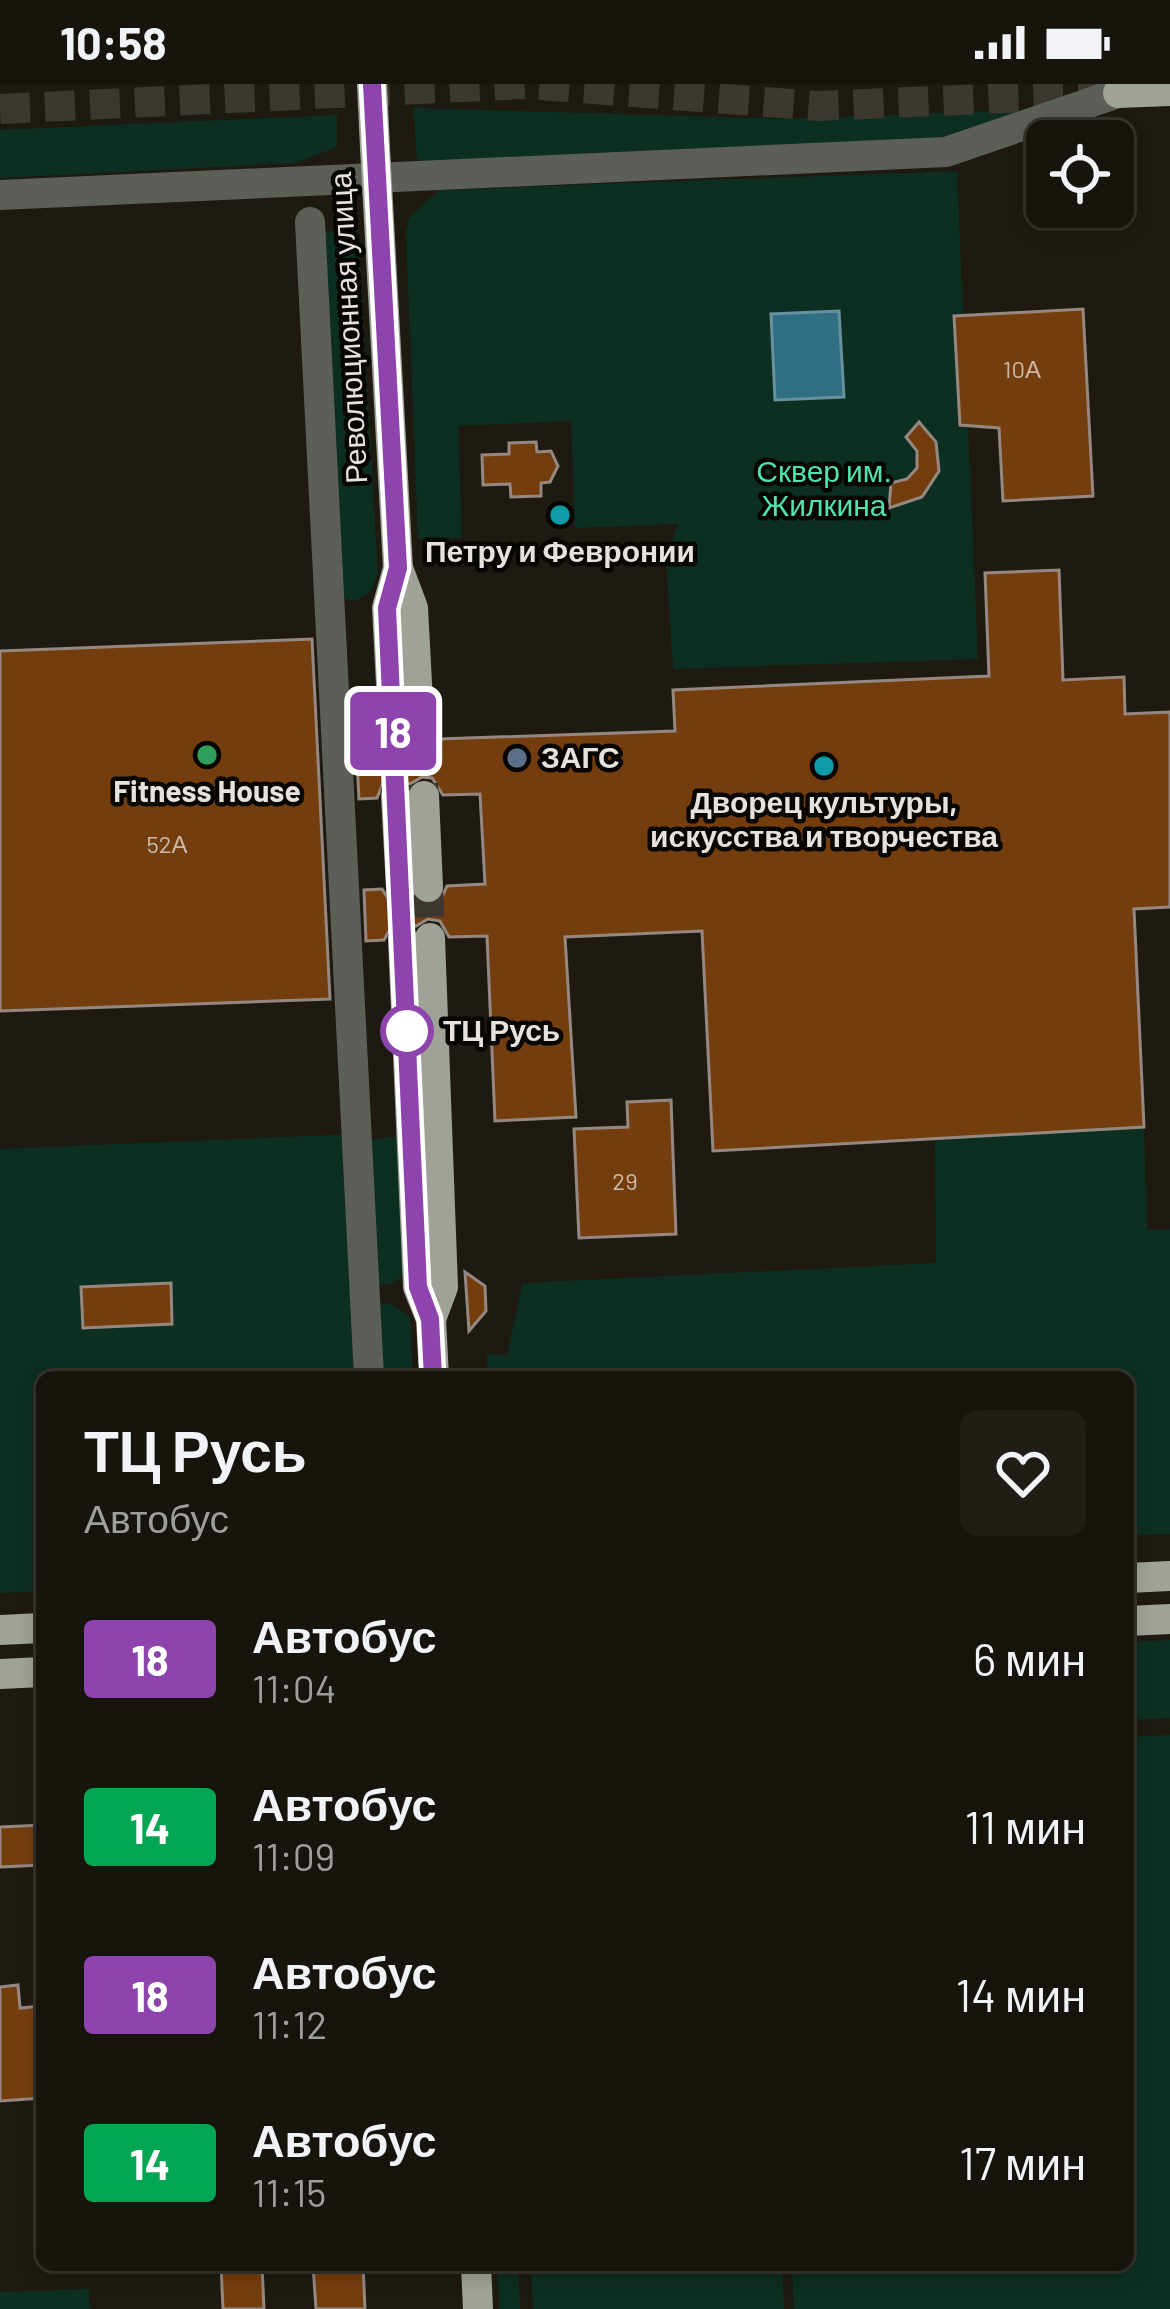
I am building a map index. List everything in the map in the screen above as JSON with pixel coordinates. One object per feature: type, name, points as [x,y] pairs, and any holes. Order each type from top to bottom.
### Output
[{"type":"main road","name":"Революционная улица","points":[[372,84],[398,568],[387,608],[407,740]]},
{"type":"main road","points":[[1118,93],[1170,91]]},
{"type":"main road","points":[[410,797],[414,887]]},
{"type":"main road","points":[[416,939],[418,1287],[430,1319],[434,1371]]},
{"type":"main road","points":[[1134,1577],[1170,1576]]},
{"type":"main road","points":[[1134,1621],[1170,1619]]},
{"type":"main road","points":[[0,1630],[36,1628]]},
{"type":"main road","points":[[0,1674],[36,1672]]},
{"type":"main road","points":[[476,2271],[478,2309]]},
{"type":"street","points":[[0,195],[946,152],[1118,93]]},
{"type":"street","points":[[310,222],[369,1371]]},
{"type":"green space","points":[[413,108],[786,119],[1046,109],[925,143],[430,167],[417,159]]},
{"type":"green space","points":[[337,115],[337,147],[295,163],[0,178],[0,130]]},
{"type":"green space","name":"Сквер им. Жилкина","points":[[957,171],[978,659],[673,669],[666,560],[678,524],[575,528],[571,421],[458,426],[462,538],[418,539],[406,232],[410,216],[440,190]]},
{"type":"green space","points":[[358,229],[378,574],[370,592],[356,601],[342,598],[319,232]]},
{"type":"green space","points":[[1144,1127],[1147,1230],[1170,1229],[1170,1534],[1134,1535],[1134,1371],[488,1371],[487,1355],[507,1355],[523,1283],[936,1263],[935,1139]]},
{"type":"green space","points":[[358,1134],[369,1371],[36,1371],[36,1591],[0,1593],[0,1149]]},
{"type":"green space","points":[[403,1136],[407,1271],[393,1284],[370,1285],[363,1140]]},
{"type":"green space","points":[[392,1304],[410,1317],[413,1371],[374,1371],[371,1305]]},
{"type":"green space","points":[[1170,1640],[1170,1718],[1134,1720],[1134,1642]]},
{"type":"green space","points":[[1170,1735],[1170,2309],[794,2309],[792,2271],[1134,2271],[1134,1737]]},
{"type":"green space","points":[[497,2271],[518,2271],[520,2309],[499,2309]]},
{"type":"green space","points":[[531,2271],[782,2271],[784,2309],[533,2309]]},
{"type":"green space","points":[[89,2289],[90,2309],[0,2309],[0,2292]]},
{"type":"water","points":[[839,311],[844,397],[775,400],[771,314]]},
{"type":"building","points":[[1083,309],[1093,496],[1003,501],[999,428],[960,425],[954,316]]},
{"type":"building","points":[[919,422],[936,442],[939,471],[922,497],[889,508],[891,483],[907,479],[917,468],[917,451],[906,437]]},
{"type":"building","points":[[536,442],[537,452],[551,451],[558,466],[550,482],[541,483],[541,496],[511,497],[510,484],[483,485],[482,455],[509,454],[509,443]]},
{"type":"building","points":[[1059,570],[1063,680],[1124,677],[1125,714],[1170,712],[1170,907],[1134,909],[1144,1127],[713,1151],[702,931],[565,937],[576,1117],[495,1121],[487,936],[449,937],[440,921],[428,919],[416,926],[394,923],[384,940],[366,941],[364,890],[382,889],[393,906],[415,901],[428,906],[439,903],[447,886],[485,884],[480,794],[443,795],[432,778],[410,784],[396,778],[384,781],[377,798],[359,799],[356,742],[374,741],[386,759],[408,754],[422,758],[437,749],[439,739],[675,731],[673,690],[989,676],[985,573]]},
{"type":"building","points":[[312,639],[330,999],[0,1011],[0,651]]},
{"type":"building","points":[[671,1100],[676,1234],[579,1238],[574,1129],[628,1127],[627,1102]]},
{"type":"building","points":[[465,1272],[485,1286],[486,1311],[469,1331]]},
{"type":"building","points":[[171,1283],[172,1324],[83,1328],[81,1287]]},
{"type":"building","points":[[36,1825],[36,1865],[0,1867],[0,1827]]},
{"type":"building","points":[[18,1985],[20,2008],[36,2007],[36,2098],[0,2101],[0,1987]]},
{"type":"building","points":[[221,2271],[262,2271],[264,2309],[223,2309]]},
{"type":"building","points":[[313,2271],[363,2271],[365,2309],[316,2309]]},
{"type":"tunnel","points":[[0,109],[526,84],[818,106],[1102,94]]},
{"type":"tunnel","points":[[420,739],[424,796]]},
{"type":"tunnel","points":[[394,741],[396,797]]},
{"type":"tunnel","points":[[428,887],[430,938]]},
{"type":"tunnel","points":[[401,888],[403,940]]},
{"type":"bus line","name":"18","points":[[372,84],[398,568],[387,608],[418,1287],[430,1319],[433,1371]]},
{"type":"place","name":"Петру и Февронии","points":[[560,515]]},
{"type":"place","name":"Fitness House","points":[[207,755]]},
{"type":"place","name":"ЗАГС","points":[[517,758]]},
{"type":"place","name":"Дворец культуры, искусства и творчества","points":[[824,766]]},
{"type":"place","name":"ТЦ Русь","points":[[407,1031]]}]
